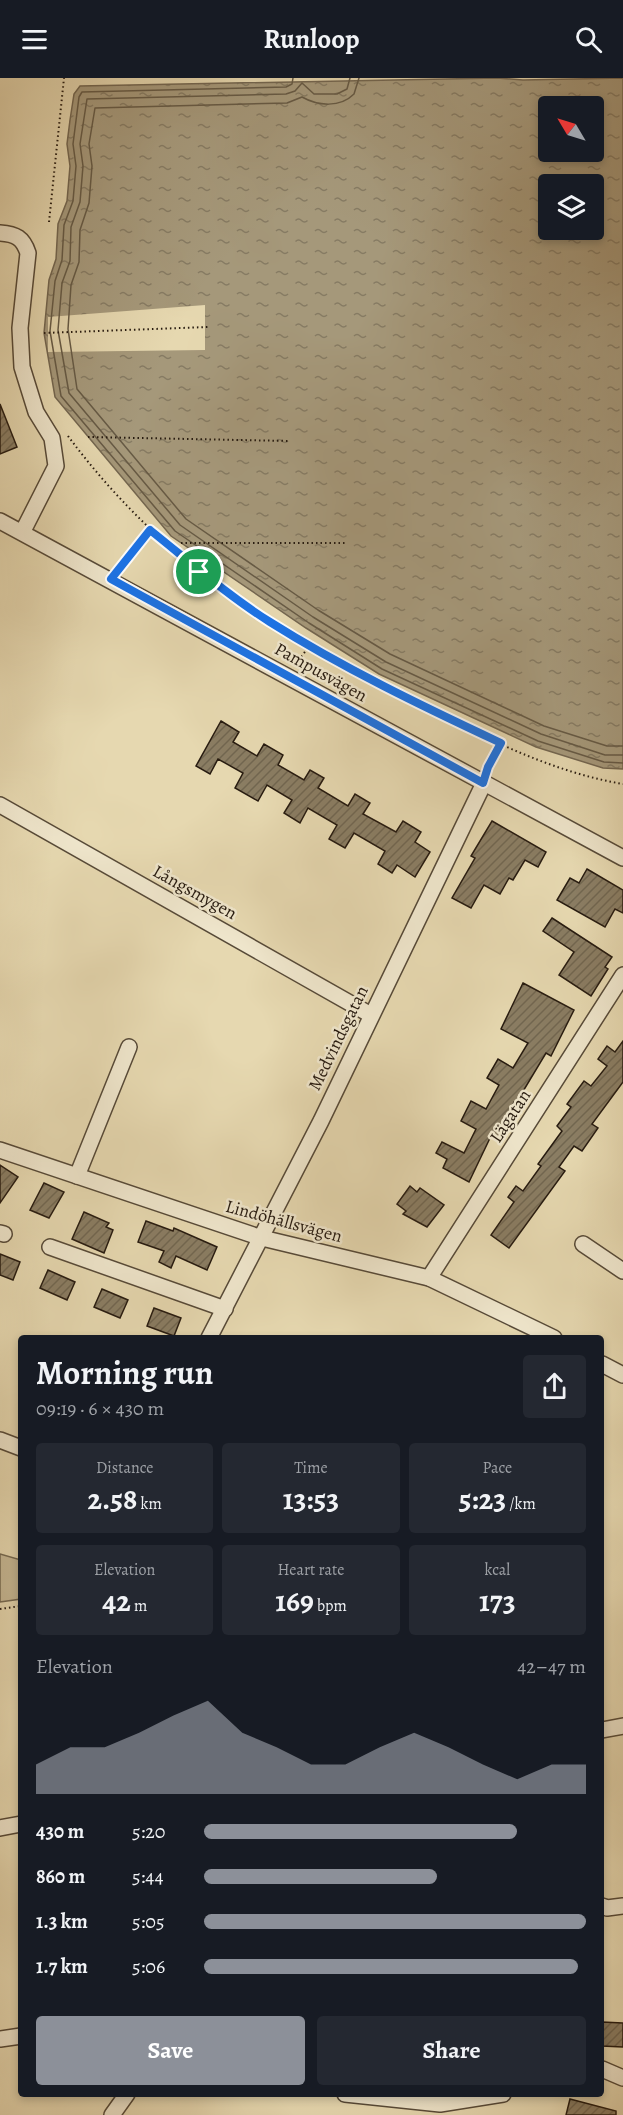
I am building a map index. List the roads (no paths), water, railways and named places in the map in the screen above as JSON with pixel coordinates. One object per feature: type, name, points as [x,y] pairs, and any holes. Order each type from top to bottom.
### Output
[{"type":"street","points":[[0,233],[16,234],[25,243],[28,253],[20,328],[22,367],[36,412],[52,438],[56,466],[23,531]]},
{"type":"street","name":"Pampusvägen","points":[[0,521],[23,531],[623,858]]},
{"type":"street","name":"Medvindsgatan","points":[[211,1335],[262,1238],[483,783]]},
{"type":"street","name":"Långsmygen","points":[[0,805],[371,1016]]},
{"type":"street","name":"Lägatan","points":[[429,1278],[623,975]]},
{"type":"street","points":[[76,1176],[129,1047]]},
{"type":"street","name":"Lindöhällsvägen","points":[[0,1150],[262,1238],[429,1278],[548,1335]]},
{"type":"street","points":[[583,1244],[623,1271]]},
{"type":"street","points":[[50,1247],[225,1309]]},
{"type":"street","points":[[604,1365],[623,1376]]},
{"type":"street","points":[[0,1440],[18,1447]]},
{"type":"street","points":[[604,1730],[623,1726]]},
{"type":"street","points":[[0,1828],[18,1825]]},
{"type":"street","points":[[604,1907],[623,1906]]},
{"type":"street","points":[[0,2039],[18,2036]]},
{"type":"street","points":[[604,2070],[623,2078]]},
{"type":"street","points":[[112,2115],[125,2097]]},
{"type":"street","points":[[374,2097],[440,2104],[484,2097]]},
{"type":"water","points":[[497,78],[523,80],[623,78],[623,769],[603,768],[536,747],[379,674],[306,628],[171,536],[55,397],[44,333],[49,280],[56,259],[58,224],[67,201],[70,166],[67,144],[74,94],[80,86]]}]
